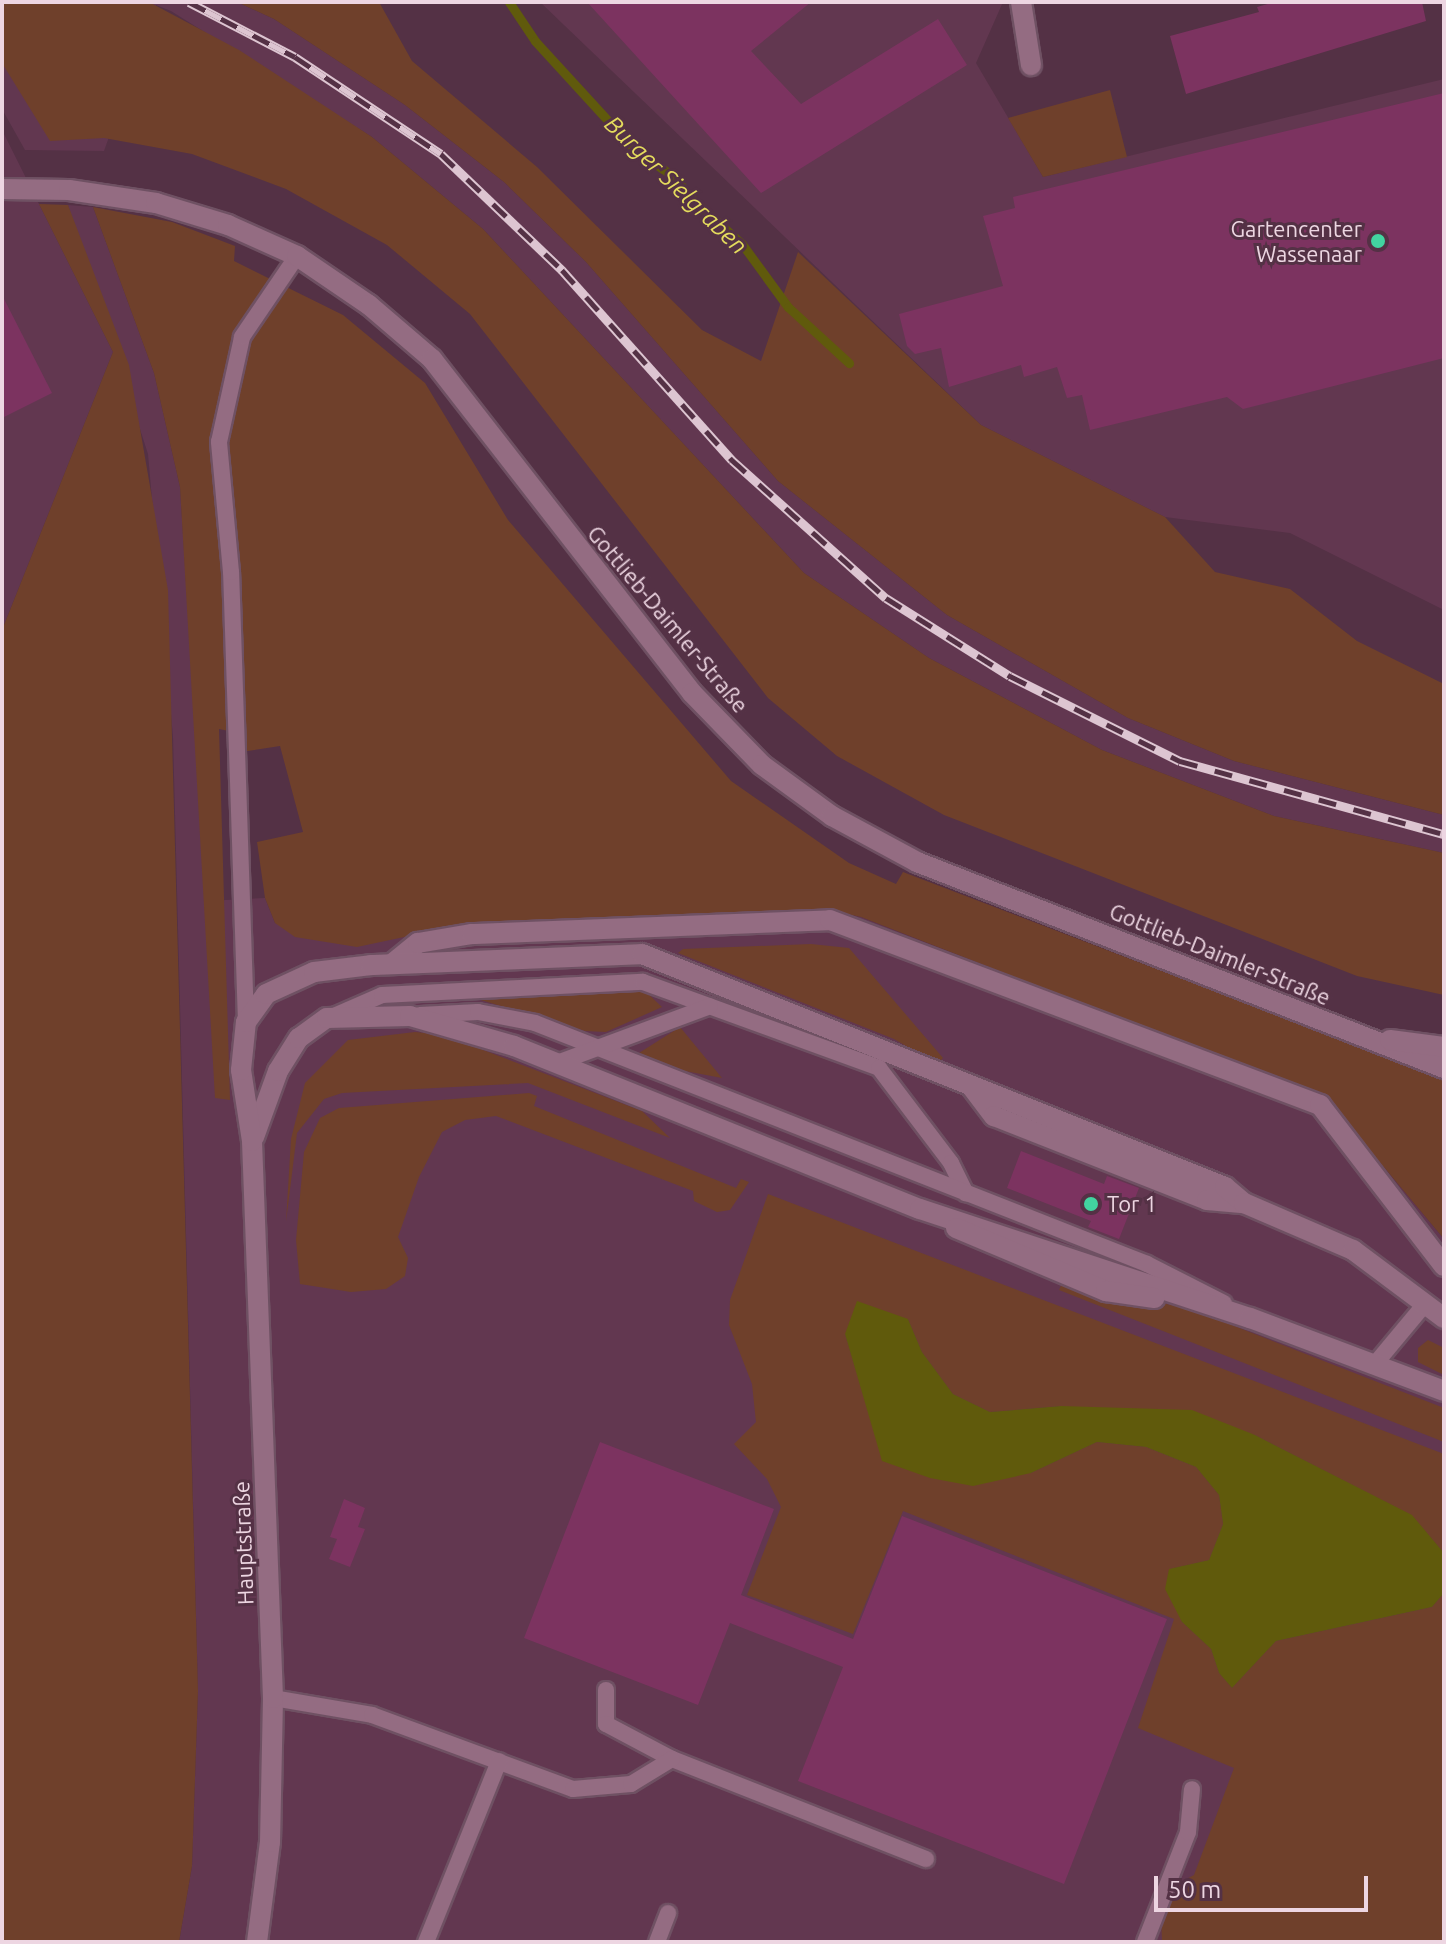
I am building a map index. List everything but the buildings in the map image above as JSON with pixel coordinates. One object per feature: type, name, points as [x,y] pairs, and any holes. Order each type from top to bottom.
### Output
[{"type":"street","points":[[1021,2],[1031,65]]},
{"type":"street","name":"Gottlieb-Daimler-Straße","points":[[2,189],[69,190],[156,203],[228,225],[297,256],[369,305],[432,359],[654,647],[762,765],[832,816],[917,862],[1444,1068]]},
{"type":"street","points":[[393,963],[418,943],[472,934],[830,920],[1320,1105],[1444,1266]]},
{"type":"street","points":[[642,954],[679,927]]},
{"type":"street","points":[[246,1022],[266,994],[314,972],[393,963],[642,954],[885,1047],[970,1086],[1225,1187],[1244,1203],[1353,1250],[1444,1318]]},
{"type":"street","points":[[252,1141],[278,1071],[299,1038],[327,1018],[410,1016],[557,1063],[920,1209],[987,1244],[1106,1291],[1182,1300],[1250,1318],[1444,1391]]},
{"type":"street","name":"Hauptstraße","points":[[246,1022],[241,1070],[252,1141],[273,1698],[270,1842],[257,1942]]},
{"type":"street","name":"Gottlieb-Daimler-Straße","points":[[1355,1033],[1444,1047]]},
{"type":"lane","points":[[246,1022],[231,572],[219,442],[242,337],[297,256]]},
{"type":"lane","points":[[327,1018],[382,995],[643,982],[879,1068],[951,1163],[966,1194]]},
{"type":"lane","points":[[557,1063],[710,1006]]},
{"type":"lane","points":[[410,1016],[478,1012],[535,1023],[1147,1264],[1250,1318]]},
{"type":"lane","points":[[1375,1364],[1425,1304]]},
{"type":"lane","points":[[606,1690],[606,1724],[672,1759],[926,1859]]},
{"type":"lane","points":[[273,1698],[372,1715],[573,1789],[631,1784],[672,1759]]},
{"type":"lane","points":[[426,1942],[499,1761]]},
{"type":"lane","points":[[1145,1942],[1188,1832],[1192,1789]]},
{"type":"lane","points":[[657,1942],[668,1913]]},
{"type":"shaded area","points":[[2,2],[237,2],[274,19],[405,105],[504,182],[586,262],[778,481],[947,615],[1128,718],[1234,761],[1444,815],[1444,853],[1274,816],[1102,750],[929,658],[804,573],[483,229],[372,137],[171,11],[156,5],[104,151],[25,150],[2,109]]},
{"type":"shaded area","points":[[2,2],[149,2],[239,50],[372,137],[483,229],[804,573],[929,658],[1102,750],[1274,816],[1444,853],[1444,995],[1357,976],[944,815],[837,756],[768,698],[470,314],[387,245],[286,189],[192,154],[104,138],[50,141],[2,63]]},
{"type":"shaded area","points":[[237,2],[379,2],[412,61],[537,167],[702,330],[761,361],[798,252],[981,425],[1165,517],[1215,572],[1290,589],[1357,641],[1444,684],[1444,815],[1234,761],[1128,718],[947,615],[778,481],[586,262],[504,182],[405,105],[274,19]]},
{"type":"shaded area","points":[[540,2],[1003,2],[976,63],[1043,177],[1444,79],[1444,610],[1290,533],[1165,517],[981,425]]},
{"type":"shaded area","points":[[1110,90],[1127,157],[1043,177],[1008,118]]},
{"type":"shaded area","points":[[2,130],[113,352],[2,630]]},
{"type":"shaded area","points":[[39,204],[68,205],[129,365],[168,590],[198,1691],[192,1866],[179,1942],[2,1942],[2,630],[113,352]]},
{"type":"shaded area","points":[[68,205],[93,207],[154,373],[180,487],[206,901],[265,898],[275,923],[423,933],[718,914],[838,912],[861,917],[1327,1099],[1444,1239],[1444,1942],[179,1942],[192,1866],[198,1691],[173,737],[148,454]]},
{"type":"shaded area","points":[[93,207],[172,222],[235,246],[234,261],[343,315],[425,383],[508,520],[731,781],[849,863],[896,884],[903,872],[1444,1079],[1444,1239],[1327,1099],[861,917],[838,912],[718,914],[423,933],[357,947],[295,937],[275,923],[265,898],[257,842],[303,832],[280,746],[241,752],[234,732],[219,729],[230,1100],[215,1098],[180,487],[154,373]]},
{"type":"shaded area","points":[[811,944],[849,948],[943,1058],[937,1064],[894,1039],[678,953],[683,949]]},
{"type":"shaded area","points":[[644,990],[662,1007],[606,1032],[585,1031],[474,998]]},
{"type":"shaded area","points":[[680,1027],[722,1078],[685,1071],[639,1053]]},
{"type":"shaded area","points":[[415,1032],[444,1035],[642,1111],[670,1138],[528,1083],[342,1093],[324,1099],[297,1133],[286,1222],[291,1139],[305,1083],[348,1040]]},
{"type":"shaded area","points":[[529,1093],[537,1096],[534,1106],[736,1188],[741,1179],[749,1182],[730,1210],[717,1212],[694,1201],[693,1191],[496,1116],[465,1120],[442,1132],[419,1177],[398,1237],[408,1258],[405,1276],[386,1289],[351,1292],[300,1284],[296,1240],[304,1152],[320,1118],[339,1108]]},
{"type":"shaded area","points":[[768,1194],[1444,1454],[1444,1553],[1411,1515],[1255,1435],[1061,1406],[990,1412],[953,1394],[922,1352],[908,1319],[845,1334],[883,1461],[1031,1473],[1097,1442],[1146,1447],[1196,1467],[1219,1495],[1223,1524],[1209,1560],[1170,1569],[1182,1622],[1211,1649],[1219,1673],[1232,1688],[1276,1641],[1432,1607],[1444,1593],[1444,1942],[1162,1942],[1161,1915],[1179,1883],[1194,1875],[1234,1768],[1138,1728],[1174,1619],[903,1511],[853,1634],[747,1595],[781,1507],[767,1479],[734,1444],[756,1422],[752,1384],[729,1325],[730,1300]]},
{"type":"shaded area","points":[[1064,1279],[1196,1311],[1444,1408],[1444,1442],[1059,1290]]},
{"type":"shaded area","points":[[857,1301],[908,1319],[922,1352],[953,1394],[990,1412],[1061,1406],[1192,1410],[1255,1435],[1412,1515],[1444,1553],[1444,1593],[1432,1607],[1276,1641],[1232,1688],[1219,1673],[1211,1649],[1182,1622],[1165,1589],[1169,1569],[1209,1560],[1223,1524],[1219,1495],[1196,1467],[1146,1447],[1097,1442],[1031,1473],[973,1486],[930,1478],[882,1461],[845,1334]]},
{"type":"shaded area","points":[[1428,1340],[1444,1348],[1444,1375],[1418,1362],[1418,1348]]},
{"type":"waterway","name":"Burger Sielgraben","points":[[509,2],[535,41],[635,150],[676,178],[687,194],[742,244],[788,307],[849,363]]},
{"type":"railway","points":[[189,2],[295,57],[441,154],[562,270],[732,460],[886,598],[1010,676],[1180,761],[1444,834]]},
{"type":"place","name":"Gartencenter Wassenaar","points":[[1378,241]]},
{"type":"place","name":"Tor 1","points":[[1091,1204]]}]
